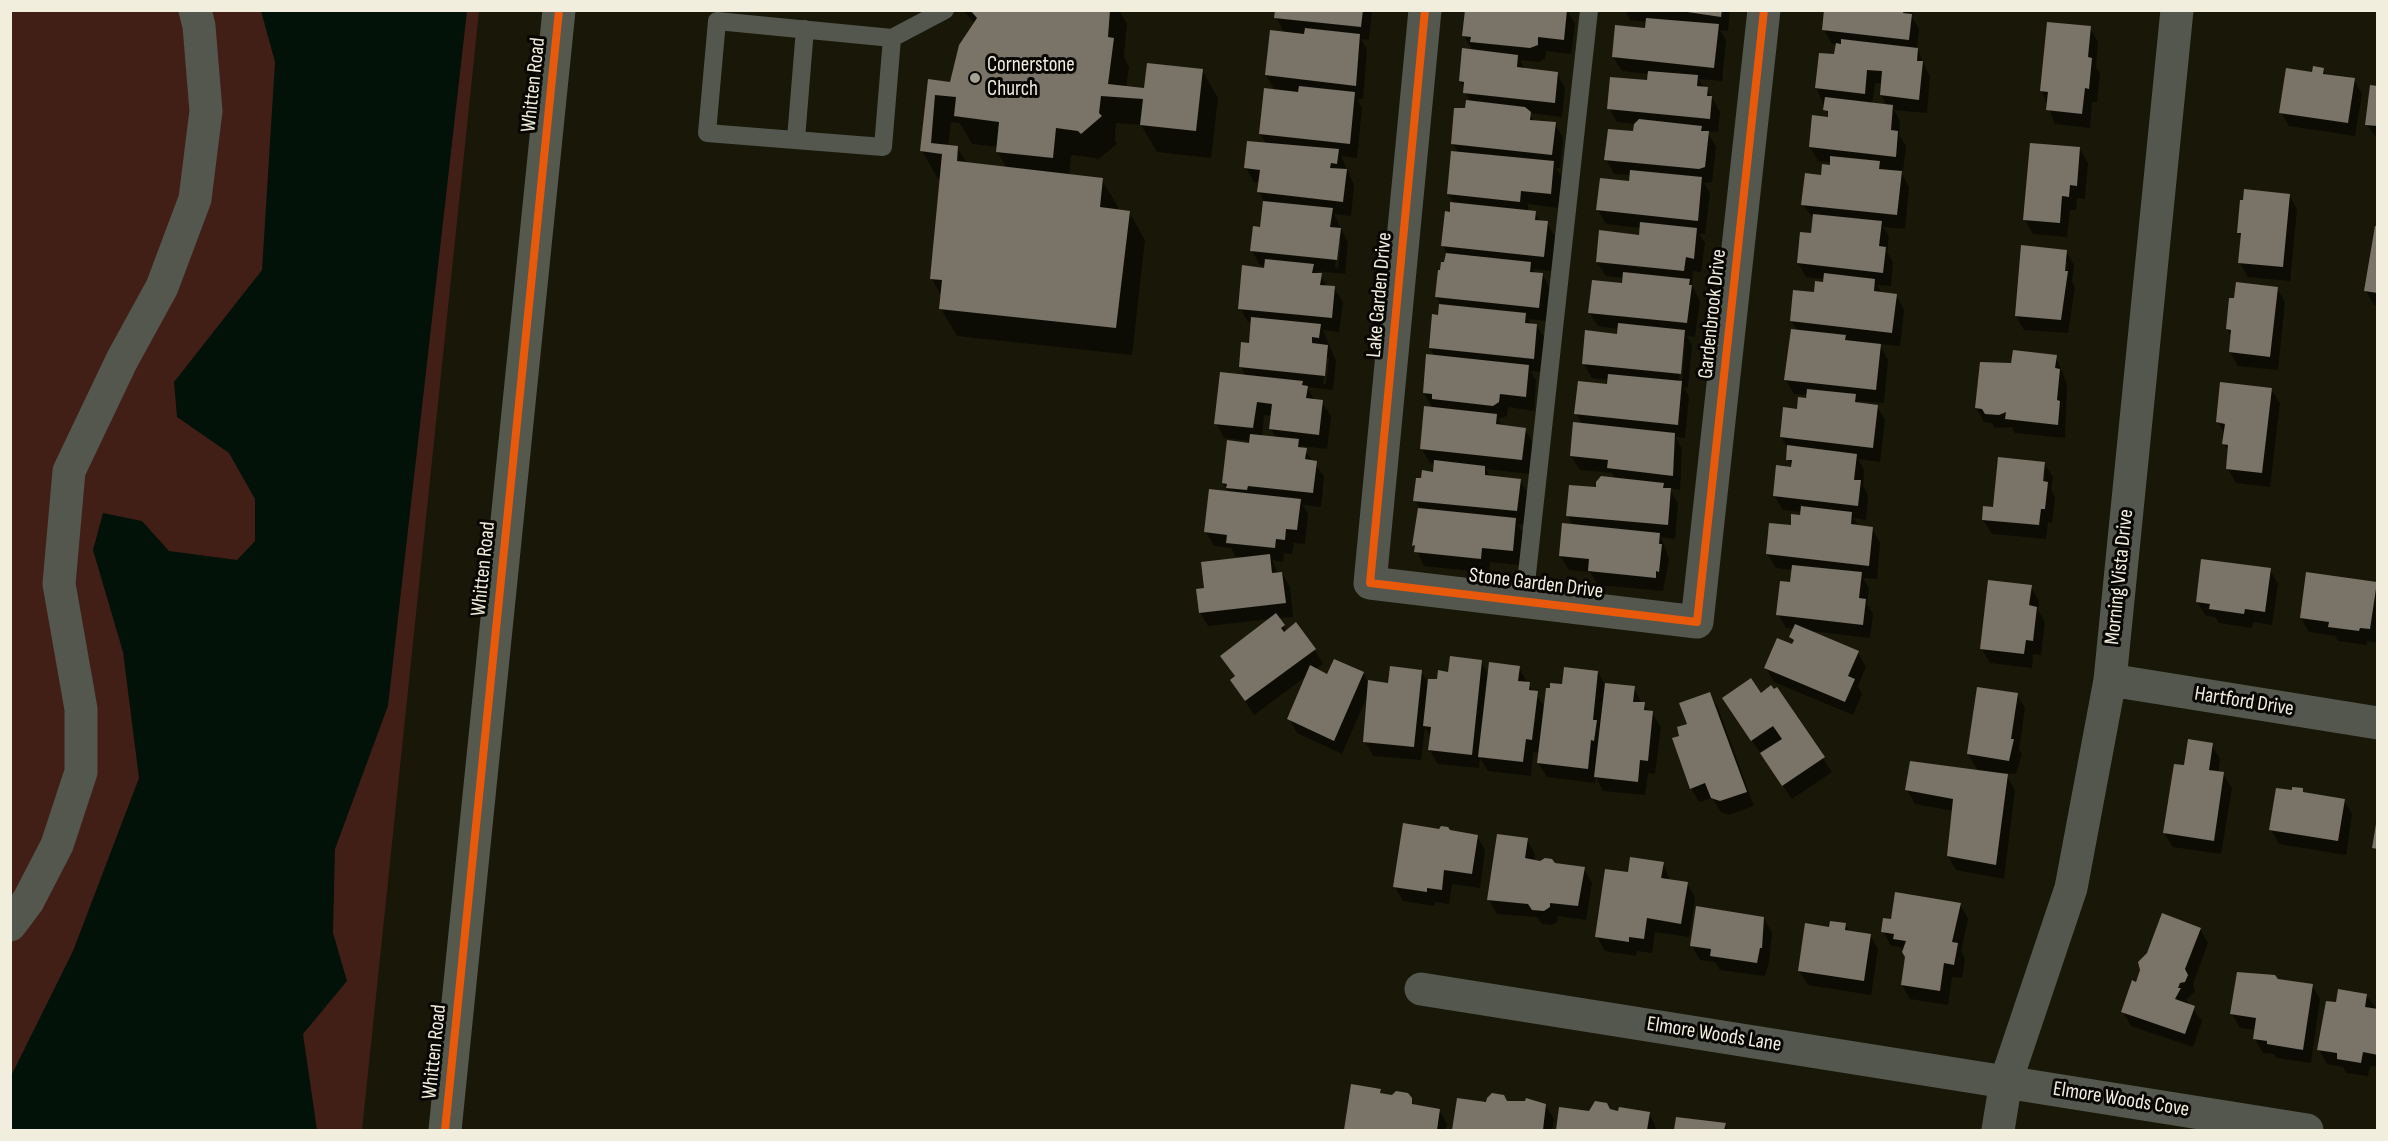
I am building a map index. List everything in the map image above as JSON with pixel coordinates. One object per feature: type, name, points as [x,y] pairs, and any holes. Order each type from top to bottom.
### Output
[{"type":"main road","name":"Whitten Road","points":[[445,1131],[559,10]]},
{"type":"street","points":[[10,925],[28,901],[57,846],[81,772],[81,709],[59,584],[69,471],[122,360],[162,287],[195,199],[206,111],[199,26],[195,10]]},
{"type":"street","name":"Lake Garden Drive","points":[[1370,583],[1425,10]]},
{"type":"street","name":"Gardenbrook Drive","points":[[1697,622],[1764,10]]},
{"type":"street","name":"Morning Vista Drive","points":[[1998,1131],[2006,1081],[2071,888],[2110,680],[2177,10]]},
{"type":"street","name":"Stone Garden Drive","points":[[1370,583],[1697,622]]},
{"type":"street","name":"Hartford Drive","points":[[2110,680],[2378,723]]},
{"type":"street","name":"Elmore Woods Lane","points":[[1421,989],[2006,1081]]},
{"type":"street","name":"Elmore Woods Cove","points":[[2006,1081],[2307,1131]]},
{"type":"lane","points":[[892,38],[883,147],[707,133],[717,21],[892,38],[945,10]]},
{"type":"lane","points":[[1524,601],[1589,10]]},
{"type":"lane","points":[[796,139],[805,29]]},
{"type":"shaded area","points":[[10,11],[479,11],[362,1130],[11,1130]]},
{"type":"shaded area","points":[[261,11],[467,11],[388,706],[335,849],[333,933],[347,981],[303,1034],[317,1130],[11,1130],[11,1076],[73,951],[139,778],[123,652],[93,550],[103,513],[142,521],[169,551],[237,560],[255,541],[255,499],[229,453],[177,417],[174,382],[262,270],[275,62]]},
{"type":"building","points":[[970,10],[1110,10],[1108,37],[1114,38],[1108,84],[1144,88],[1147,63],[1203,69],[1196,131],[1140,125],[1143,99],[1101,96],[1099,113],[1102,116],[1081,134],[1078,131],[1056,128],[1053,158],[996,152],[999,122],[954,116],[956,97],[935,95],[931,143],[958,146],[957,161],[1103,178],[1100,207],[1130,211],[1116,328],[939,309],[942,280],[930,279],[942,154],[920,151],[928,79],[950,82],[959,45],[977,18]]},
{"type":"building","points":[[1275,10],[1363,10],[1361,27],[1274,18]]},
{"type":"building","points":[[1465,10],[1567,10],[1564,40],[1538,37],[1538,45],[1530,48],[1470,42],[1471,37],[1462,36]]},
{"type":"building","points":[[1674,10],[1722,10],[1721,17]]},
{"type":"building","points":[[1824,10],[1904,10],[1903,13],[1912,14],[1909,40],[1822,30]]},
{"type":"building","points":[[1646,18],[1719,24],[1714,68],[1612,57],[1615,25],[1645,28]]},
{"type":"building","points":[[2047,22],[2091,26],[2088,57],[2092,58],[2089,89],[2085,88],[2082,114],[2046,110],[2048,92],[2040,91]]},
{"type":"building","points":[[1305,28],[1360,34],[1356,86],[1265,75],[1270,30],[1304,34]]},
{"type":"building","points":[[1841,39],[1918,48],[1917,61],[1923,61],[1919,100],[1880,95],[1882,71],[1867,70],[1865,94],[1815,88],[1819,53],[1834,54],[1836,43],[1841,44]]},
{"type":"building","points":[[1462,48],[1518,55],[1517,67],[1558,72],[1555,103],[1463,93],[1464,82],[1459,81]]},
{"type":"building","points":[[2313,66],[2324,68],[2323,74],[2355,78],[2348,123],[2279,113],[2286,68],[2312,72]]},
{"type":"building","points":[[1648,71],[1698,75],[1697,86],[1708,87],[1707,96],[1712,96],[1710,119],[1607,109],[1610,77],[1647,80]]},
{"type":"building","points":[[2370,85],[2378,86],[2378,126],[2365,125]]},
{"type":"building","points":[[1299,86],[1355,92],[1350,144],[1259,134],[1264,88],[1298,92]]},
{"type":"building","points":[[1825,97],[1893,105],[1891,130],[1898,131],[1896,157],[1809,147],[1812,115],[1828,117],[1828,111],[1823,110]]},
{"type":"building","points":[[1466,100],[1525,107],[1531,112],[1530,120],[1556,122],[1552,155],[1451,144],[1454,108],[1465,108]]},
{"type":"building","points":[[1639,119],[1702,126],[1701,131],[1709,131],[1705,167],[1699,169],[1604,160],[1608,129],[1633,131],[1634,124]]},
{"type":"building","points":[[1247,141],[1339,149],[1337,164],[1331,163],[1330,168],[1347,169],[1343,202],[1257,192],[1260,170],[1244,168]]},
{"type":"building","points":[[2030,143],[2080,147],[2077,186],[2070,185],[2069,197],[2062,196],[2060,223],[2023,220]]},
{"type":"building","points":[[1451,151],[1554,161],[1551,194],[1521,191],[1520,202],[1447,194]]},
{"type":"building","points":[[1830,156],[1880,161],[1879,169],[1902,171],[1897,215],[1801,205],[1805,173],[1821,175],[1822,164],[1830,165]]},
{"type":"building","points":[[1630,170],[1702,177],[1698,221],[1596,210],[1600,178],[1629,181]]},
{"type":"building","points":[[2244,189],[2290,194],[2283,267],[2238,263],[2241,233],[2237,233],[2240,200],[2243,200]]},
{"type":"building","points":[[1263,201],[1333,208],[1330,227],[1341,228],[1337,260],[1250,251],[1253,226],[1260,227]]},
{"type":"building","points":[[1450,202],[1536,211],[1535,220],[1548,221],[1544,257],[1441,246],[1445,211],[1450,212]]},
{"type":"building","points":[[1813,214],[1882,221],[1879,246],[1886,247],[1883,273],[1797,263],[1800,232],[1811,233]]},
{"type":"building","points":[[1640,222],[1697,228],[1694,259],[1686,257],[1684,271],[1596,262],[1599,230],[1639,235]]},
{"type":"building","points":[[2375,226],[2378,226],[2378,293],[2364,291]]},
{"type":"building","points":[[2021,245],[2067,250],[2065,271],[2068,271],[2061,320],[2015,316]]},
{"type":"building","points":[[1446,253],[1531,262],[1530,272],[1543,273],[1539,308],[1435,297],[1438,270],[1440,270],[1441,262],[1444,262]]},
{"type":"building","points":[[1265,259],[1314,264],[1312,273],[1322,273],[1320,285],[1335,286],[1332,318],[1238,309],[1242,265],[1264,268]]},
{"type":"building","points":[[1623,272],[1690,279],[1689,285],[1692,285],[1687,323],[1588,313],[1592,280],[1622,283]]},
{"type":"building","points":[[1824,273],[1875,279],[1874,291],[1897,294],[1892,333],[1790,321],[1793,290],[1814,292],[1815,281],[1823,282]]},
{"type":"building","points":[[2236,282],[2278,287],[2270,357],[2229,352],[2231,330],[2226,329],[2229,298],[2234,298]]},
{"type":"building","points":[[1439,304],[1526,313],[1525,323],[1537,324],[1534,359],[1429,348],[1432,314],[1438,315]]},
{"type":"building","points":[[1251,317],[1321,324],[1319,338],[1312,337],[1312,343],[1328,345],[1325,376],[1239,367],[1241,342],[1249,343]]},
{"type":"building","points":[[1618,323],[1685,330],[1681,374],[1582,364],[1585,330],[1617,334]]},
{"type":"building","points":[[1791,329],[1846,335],[1845,340],[1881,344],[1876,390],[1784,380]]},
{"type":"building","points":[[2013,350],[2057,355],[2055,368],[2060,369],[2057,400],[2060,401],[2058,425],[2005,419],[2006,412],[1999,415],[1985,414],[1982,409],[1975,408],[1980,362],[2011,363]]},
{"type":"building","points":[[1426,354],[1529,365],[1526,397],[1500,394],[1499,402],[1493,406],[1432,399],[1432,394],[1423,393]]},
{"type":"building","points":[[1220,372],[1303,381],[1302,385],[1308,386],[1306,398],[1323,400],[1319,435],[1269,429],[1272,404],[1257,402],[1253,428],[1214,424]]},
{"type":"building","points":[[1608,374],[1682,381],[1678,425],[1574,414],[1578,381],[1607,384]]},
{"type":"building","points":[[2220,382],[2272,388],[2262,473],[2226,469],[2228,445],[2222,444],[2225,424],[2216,422]]},
{"type":"building","points":[[1807,389],[1856,394],[1855,402],[1878,405],[1873,448],[1780,437],[1783,407],[1797,409],[1798,397],[1806,398]]},
{"type":"building","points":[[1424,406],[1497,414],[1496,424],[1526,428],[1522,460],[1420,449]]},
{"type":"building","points":[[1573,422],[1675,433],[1673,476],[1607,468],[1608,460],[1570,456]]},
{"type":"building","points":[[1250,434],[1299,439],[1298,447],[1307,448],[1305,459],[1317,461],[1313,493],[1248,486],[1247,490],[1226,488],[1227,484],[1222,483],[1227,440],[1249,443]]},
{"type":"building","points":[[1787,445],[1857,454],[1854,480],[1861,480],[1858,506],[1773,496],[1776,465],[1791,467],[1792,460],[1786,460]]},
{"type":"building","points":[[1998,457],[2045,462],[2043,481],[2048,482],[2045,509],[2041,509],[2039,525],[1982,520],[1983,506],[1993,507]]},
{"type":"building","points":[[1434,460],[1485,466],[1485,475],[1521,479],[1517,511],[1413,501],[1416,478],[1421,478],[1422,470],[1433,472]]},
{"type":"building","points":[[1601,476],[1664,483],[1663,488],[1671,488],[1668,525],[1566,516],[1569,485],[1596,487],[1596,482]]},
{"type":"building","points":[[1209,489],[1301,499],[1297,530],[1286,529],[1285,540],[1276,539],[1275,548],[1226,543],[1227,535],[1204,532]]},
{"type":"building","points":[[1801,506],[1852,512],[1851,524],[1873,527],[1869,566],[1766,554],[1769,523],[1791,525],[1791,514],[1800,515]]},
{"type":"building","points":[[1418,508],[1516,518],[1513,551],[1482,548],[1481,559],[1414,552],[1415,545],[1412,546]]},
{"type":"building","points":[[1562,523],[1660,533],[1659,544],[1662,544],[1659,572],[1656,571],[1656,578],[1588,571],[1589,559],[1559,556]]},
{"type":"building","points":[[1270,554],[1272,573],[1282,572],[1286,603],[1199,613],[1196,589],[1204,588],[1201,562]]},
{"type":"building","points":[[2201,559],[2271,568],[2265,612],[2245,609],[2244,614],[2209,609],[2210,604],[2196,602]]},
{"type":"building","points":[[1792,565],[1862,572],[1859,598],[1866,599],[1863,625],[1776,615],[1780,581],[1790,582]]},
{"type":"building","points":[[2306,572],[2377,582],[2370,629],[2360,628],[2359,631],[2328,627],[2329,622],[2300,618]]},
{"type":"building","points":[[1988,580],[2032,585],[2029,605],[2037,607],[2033,641],[2026,640],[2024,654],[1980,649]]},
{"type":"building","points":[[1276,613],[1285,625],[1281,628],[1284,632],[1296,622],[1316,649],[1245,701],[1230,680],[1235,676],[1220,656]]},
{"type":"building","points":[[1795,624],[1859,651],[1848,676],[1855,679],[1845,702],[1764,668],[1777,638],[1792,644],[1794,640],[1789,637]]},
{"type":"building","points":[[1450,656],[1482,660],[1472,755],[1428,750],[1431,727],[1423,726],[1428,679],[1437,679],[1438,670],[1448,672]]},
{"type":"building","points":[[1334,659],[1364,672],[1334,741],[1287,719],[1310,665],[1327,674]]},
{"type":"building","points":[[1489,662],[1520,666],[1518,681],[1530,682],[1529,690],[1538,691],[1532,740],[1526,739],[1523,762],[1478,757]]},
{"type":"building","points":[[1390,666],[1422,670],[1414,747],[1363,742],[1368,680],[1388,683]]},
{"type":"building","points":[[1564,667],[1598,671],[1593,720],[1597,720],[1594,741],[1591,740],[1588,769],[1537,763],[1546,688],[1550,688],[1550,683],[1562,684]]},
{"type":"building","points":[[1751,678],[1761,693],[1771,685],[1774,689],[1777,687],[1825,757],[1782,786],[1760,753],[1782,739],[1773,726],[1751,741],[1722,698]]},
{"type":"building","points":[[1605,683],[1635,686],[1633,702],[1645,702],[1644,710],[1653,711],[1648,761],[1640,760],[1638,782],[1594,777]]},
{"type":"building","points":[[1977,687],[2018,693],[2011,739],[2014,739],[2009,761],[1967,754]]},
{"type":"building","points":[[1710,692],[1747,792],[1720,801],[1711,798],[1705,783],[1690,789],[1672,738],[1679,736],[1677,727],[1687,724],[1679,703]]},
{"type":"building","points":[[2188,739],[2213,743],[2209,770],[2224,772],[2214,841],[2163,833],[2174,764],[2184,765]]},
{"type":"building","points":[[1910,761],[2008,774],[1996,865],[1947,856],[1953,799],[1905,790]]},
{"type":"building","points":[[2292,787],[2303,788],[2303,792],[2345,799],[2338,841],[2269,830],[2276,788],[2292,790]]},
{"type":"building","points":[[1403,823],[1439,829],[1441,826],[1448,827],[1450,830],[1478,835],[1472,874],[1444,870],[1442,890],[1427,888],[1427,892],[1393,887]]},
{"type":"building","points":[[2376,824],[2378,824],[2378,849],[2372,848]]},
{"type":"building","points":[[1497,834],[1528,838],[1525,858],[1540,861],[1545,858],[1552,859],[1555,863],[1585,867],[1578,906],[1550,903],[1550,907],[1544,911],[1532,910],[1528,904],[1487,900]]},
{"type":"building","points":[[1630,857],[1664,862],[1661,878],[1688,882],[1681,924],[1647,918],[1644,939],[1629,937],[1629,942],[1595,937],[1605,869],[1628,872]]},
{"type":"building","points":[[1895,892],[1961,903],[1952,942],[1958,943],[1954,965],[1944,963],[1940,991],[1901,985],[1905,957],[1902,952],[1906,941],[1893,939],[1894,934],[1881,932],[1883,918],[1891,919]]},
{"type":"building","points":[[1696,906],[1764,917],[1762,948],[1760,948],[1757,963],[1710,956],[1711,949],[1690,946]]},
{"type":"building","points":[[2162,913],[2201,928],[2185,969],[2188,975],[2185,982],[2180,983],[2178,988],[2181,988],[2175,999],[2195,1006],[2185,1034],[2121,1012],[2132,980],[2136,982],[2140,970],[2138,962],[2147,953]]},
{"type":"building","points":[[1830,921],[1846,923],[1845,930],[1871,934],[1864,981],[1798,971],[1805,923],[1829,927]]},
{"type":"building","points":[[2237,972],[2275,975],[2278,979],[2313,984],[2303,1050],[2267,1044],[2267,1041],[2253,1039],[2256,1018],[2230,1014]]},
{"type":"building","points":[[2338,989],[2367,994],[2365,1007],[2378,1009],[2378,1055],[2363,1052],[2361,1063],[2337,1059],[2337,1053],[2317,1050],[2326,1001],[2336,1002]]},
{"type":"building","points":[[1351,1084],[1381,1089],[1380,1093],[1392,1095],[1396,1091],[1408,1093],[1412,1098],[1412,1104],[1440,1109],[1437,1130],[1344,1130]]},
{"type":"building","points":[[1492,1093],[1504,1095],[1507,1101],[1525,1101],[1526,1098],[1546,1104],[1543,1130],[1452,1130],[1457,1098],[1486,1102]]},
{"type":"building","points":[[1595,1101],[1607,1103],[1610,1109],[1618,1111],[1619,1107],[1650,1112],[1647,1130],[1556,1130],[1559,1107],[1589,1111]]},
{"type":"building","points":[[1676,1117],[1726,1123],[1724,1130],[1674,1130]]},
{"type":"cycle path","points":[[445,1130],[559,10]]},
{"type":"cycle path","points":[[1425,10],[1370,583],[1697,622],[1764,10]]},
{"type":"place","name":"Cornerstone Church","points":[[975,78]]}]
